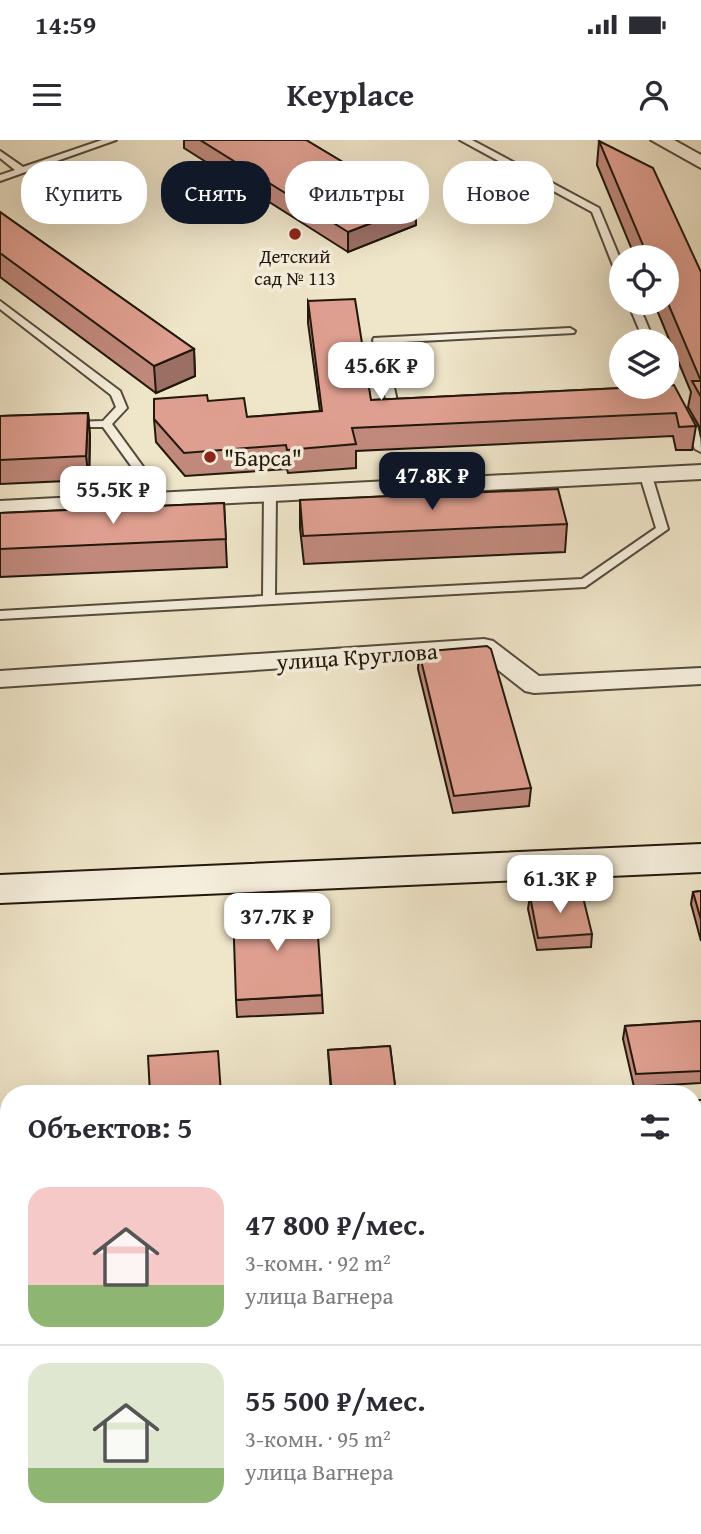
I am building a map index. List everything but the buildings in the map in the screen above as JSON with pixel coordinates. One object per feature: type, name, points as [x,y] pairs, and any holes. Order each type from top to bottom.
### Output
[{"type":"main road","points":[[0,889],[701,858]]},
{"type":"street","points":[[660,140],[701,162]]},
{"type":"street","points":[[0,508],[701,472]]},
{"type":"street","name":"улица Круглова","points":[[0,679],[484,647],[534,685],[701,676]]},
{"type":"lane","points":[[48,161],[111,140]]},
{"type":"lane","points":[[465,140],[596,210],[610,245]]},
{"type":"lane","points":[[0,154],[21,170]]},
{"type":"lane","points":[[0,178],[21,170]]},
{"type":"lane","points":[[0,304],[116,393],[122,408],[106,424],[53,426]]},
{"type":"lane","points":[[419,403],[391,404],[378,340],[570,331]]},
{"type":"lane","points":[[682,412],[701,449]]},
{"type":"lane","points":[[106,424],[162,501]]},
{"type":"lane","points":[[0,615],[585,583],[662,529],[646,475]]},
{"type":"lane","points":[[269,599],[270,494]]},
{"type":"place","name":"Детский сад № 113","points":[[295,234]]},
{"type":"place","name":"\"Барса\"","points":[[210,457]]}]
